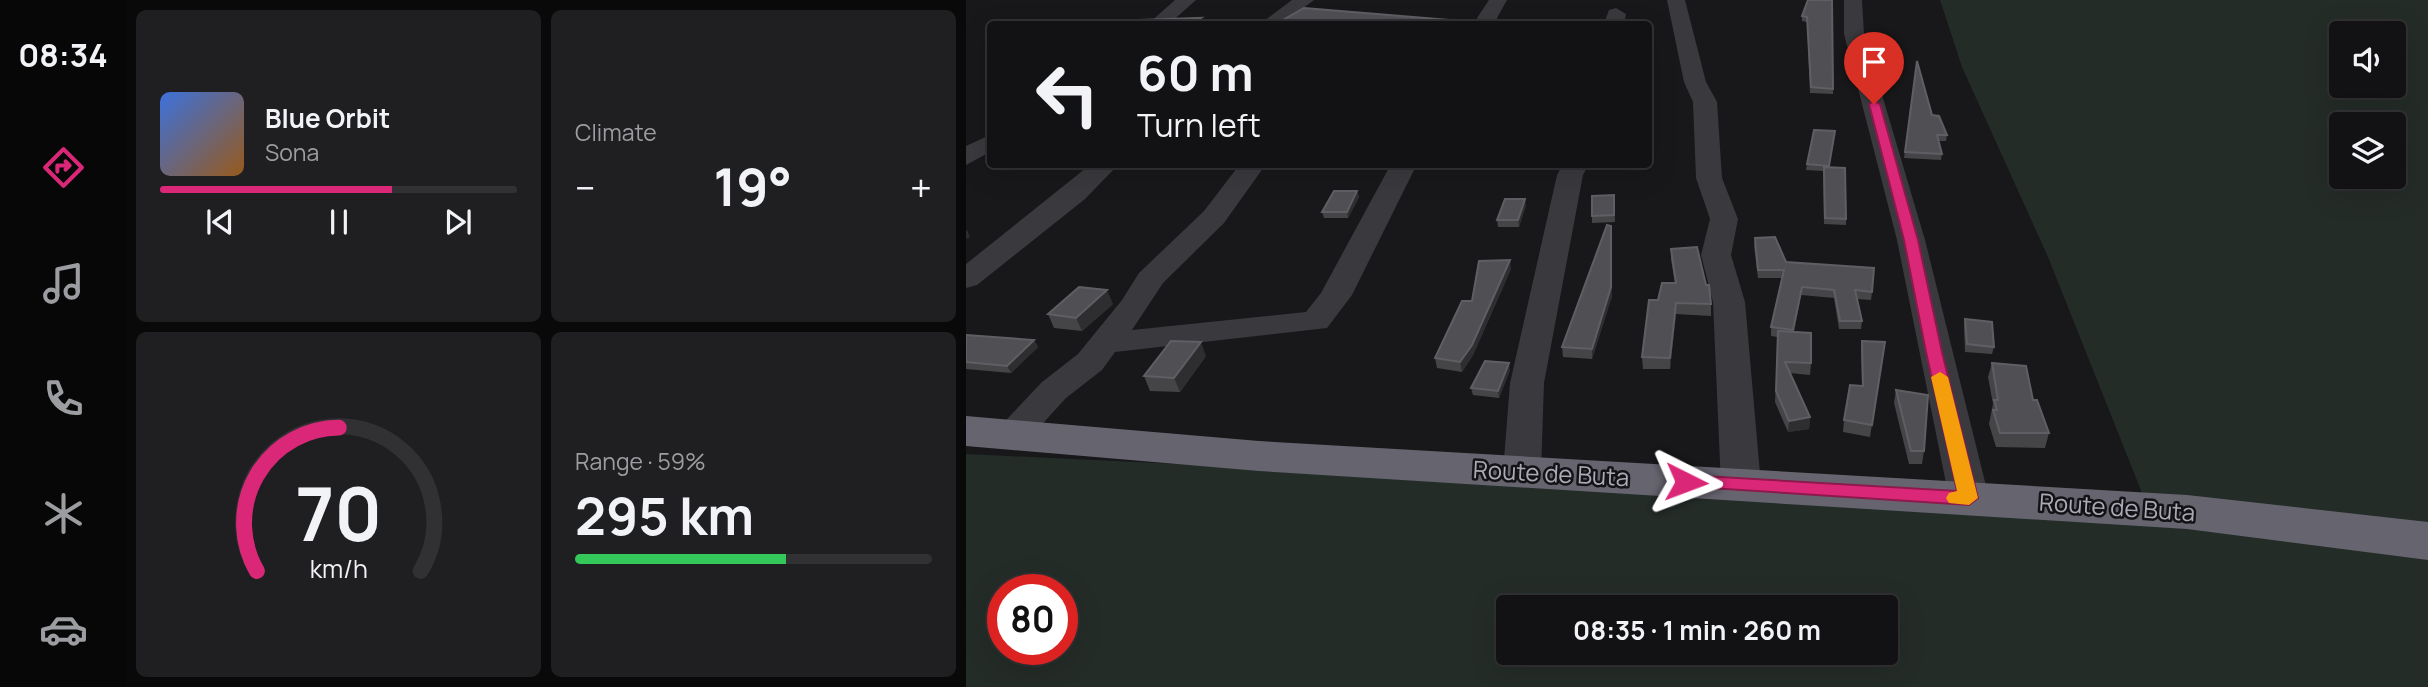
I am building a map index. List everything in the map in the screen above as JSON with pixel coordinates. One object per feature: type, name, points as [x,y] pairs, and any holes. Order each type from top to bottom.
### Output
[{"type":"highway","name":"Route de Buta","points":[[966,432],[1259,456],[2187,512],[2428,541]]},
{"type":"street","points":[[1162,21],[1187,0]]},
{"type":"street","points":[[1274,21],[1305,0]]},
{"type":"street","points":[[1488,21],[1487,18],[1498,0]]},
{"type":"street","points":[[1676,0],[1695,82],[1705,102],[1710,178],[1724,219],[1716,255],[1729,302],[1741,485]]},
{"type":"street","points":[[1853,0],[1852,26],[1911,240],[1934,352],[1969,498]]},
{"type":"street","points":[[966,157],[987,144]]},
{"type":"street","points":[[966,279],[1103,168]]},
{"type":"street","points":[[1011,435],[1054,390],[1090,362],[1136,304],[1150,279],[1214,217],[1251,168]]},
{"type":"street","points":[[1105,343],[1316,321],[1336,295],[1402,168]]},
{"type":"street","points":[[1522,472],[1527,383],[1570,175],[1574,168]]},
{"type":"shaded area","points":[[1940,0],[2428,0],[2428,687],[966,687],[966,454],[1536,481],[2154,523],[2048,257],[1962,67]]},
{"type":"building","points":[[1808,0],[1832,0],[1833,89],[1811,87],[1807,17],[1802,16]]},
{"type":"building","points":[[1304,8],[1461,21],[1281,21]]},
{"type":"building","points":[[1201,18],[1196,21],[1110,21]]},
{"type":"building","points":[[1917,61],[1932,115],[1939,116],[1947,135],[1937,135],[1942,154],[1905,152]]},
{"type":"building","points":[[1814,130],[1835,131],[1829,166],[1807,164]]},
{"type":"building","points":[[1824,167],[1845,168],[1846,219],[1825,218]]},
{"type":"building","points":[[1334,191],[1357,191],[1347,212],[1322,212]]},
{"type":"building","points":[[1614,195],[1614,215],[1592,216],[1592,196]]},
{"type":"building","points":[[1505,199],[1525,199],[1518,220],[1497,220]]},
{"type":"building","points":[[1607,225],[1611,226],[1611,287],[1592,349],[1562,347]]},
{"type":"building","points":[[1775,237],[1786,262],[1874,268],[1872,292],[1855,290],[1862,321],[1840,321],[1834,290],[1802,287],[1793,330],[1771,327],[1784,270],[1758,270],[1755,238]]},
{"type":"building","points":[[1697,247],[1706,285],[1709,285],[1711,304],[1676,303],[1670,358],[1642,357],[1649,300],[1658,300],[1662,283],[1676,283],[1671,249]]},
{"type":"building","points":[[1510,260],[1472,345],[1460,362],[1435,358],[1462,301],[1472,301],[1479,261]]},
{"type":"building","points":[[1079,287],[1107,290],[1076,318],[1048,314]]},
{"type":"building","points":[[1965,319],[1992,322],[1994,347],[1967,344]]},
{"type":"building","points":[[1778,331],[1811,333],[1811,363],[1785,362],[1810,417],[1789,421],[1776,391]]},
{"type":"building","points":[[966,335],[1034,340],[1007,366],[966,362]]},
{"type":"building","points":[[1171,341],[1201,342],[1174,378],[1144,376]]},
{"type":"building","points":[[1862,341],[1885,342],[1872,425],[1844,420],[1850,385],[1863,386]]},
{"type":"building","points":[[1485,361],[1509,363],[1498,391],[1471,388]]},
{"type":"building","points":[[1992,363],[2026,366],[2033,400],[2037,400],[2049,433],[2000,433],[1993,410],[1997,410],[1994,400],[1998,400]]},
{"type":"building","points":[[1896,390],[1928,395],[1924,451],[1911,451]]},
{"type":"slow traffic","points":[[1940,377],[1969,498],[1956,498]]},
{"type":"route","points":[[1686,482],[1969,498],[1934,352],[1911,240],[1885,153],[1880,120],[1874,104]]}]
